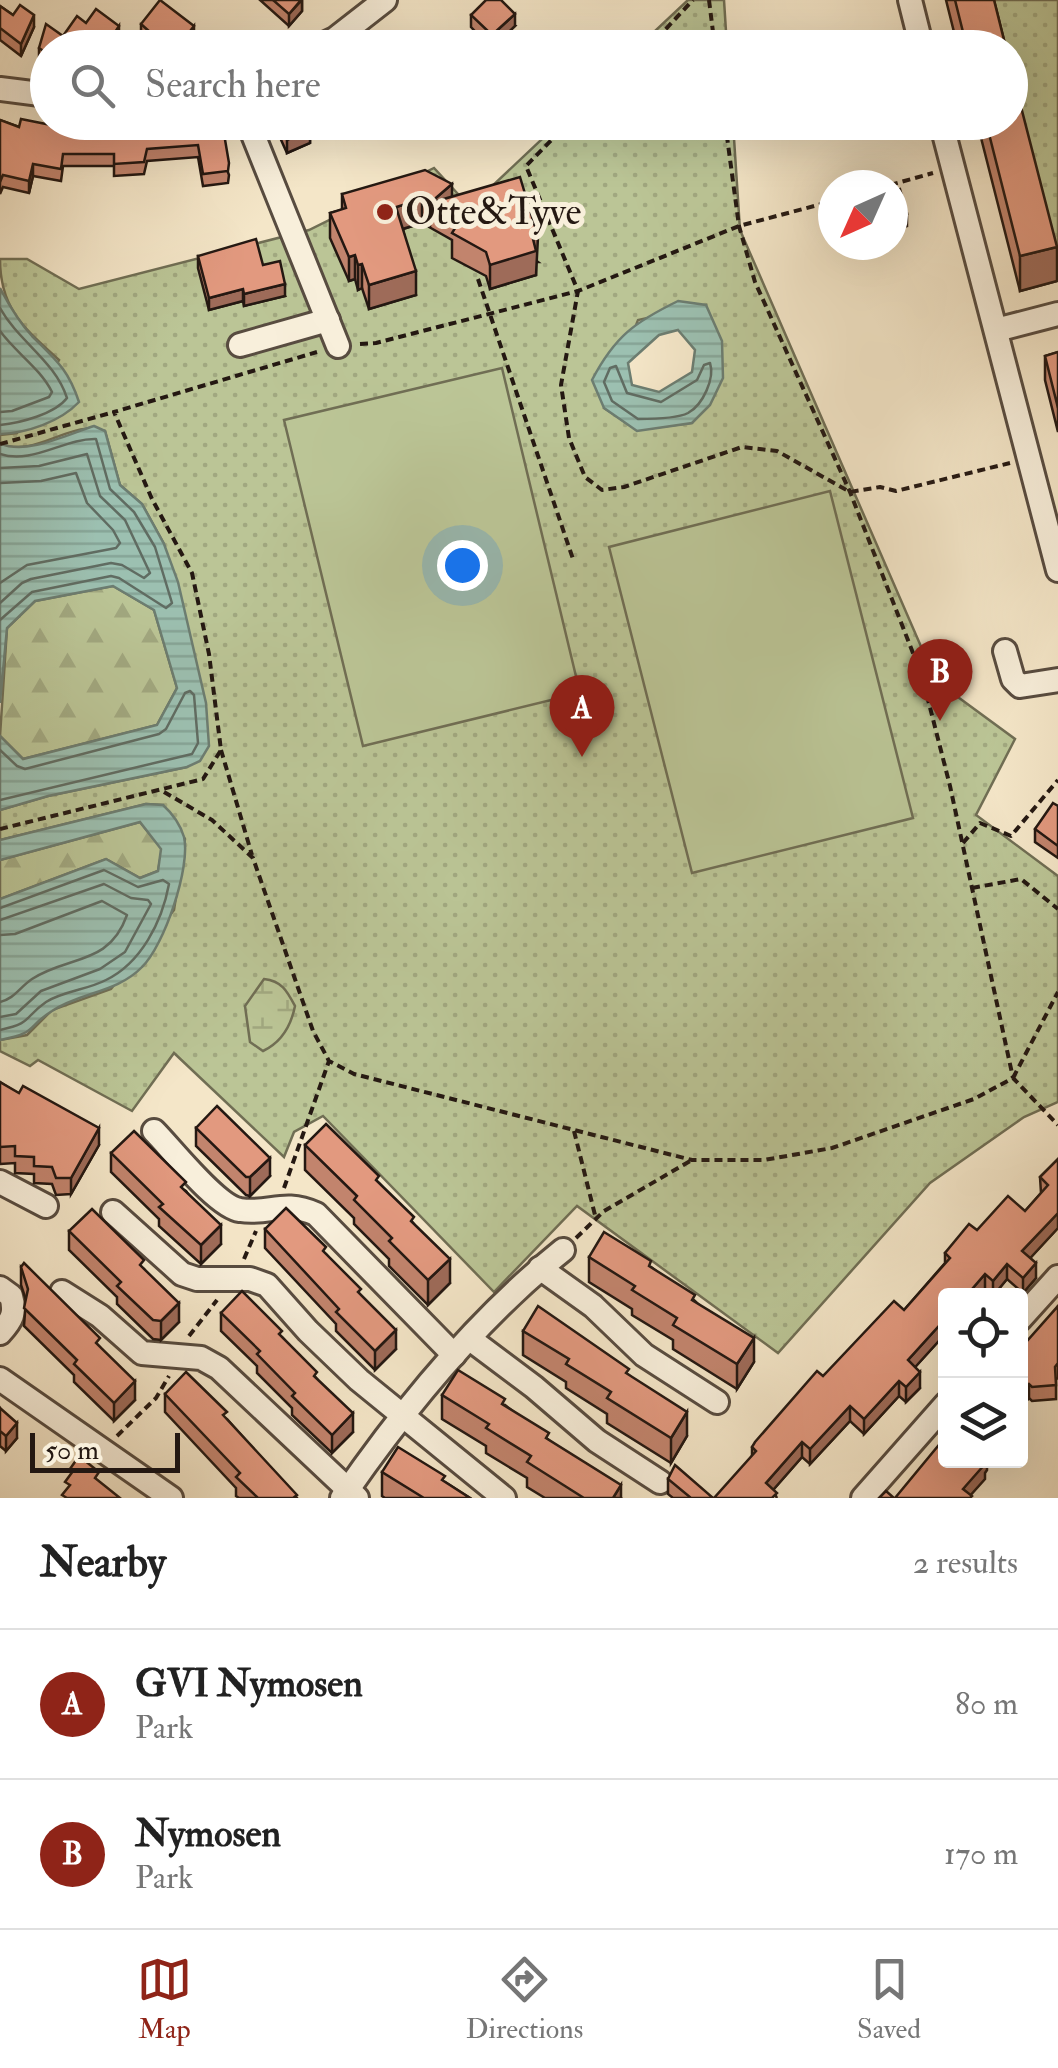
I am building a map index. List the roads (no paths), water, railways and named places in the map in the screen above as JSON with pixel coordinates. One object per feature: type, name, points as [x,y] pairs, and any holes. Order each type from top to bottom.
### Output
[{"type":"street","points":[[910,0],[918,30]]},
{"type":"street","points":[[344,30],[376,3]]},
{"type":"street","points":[[0,88],[30,93]]},
{"type":"street","points":[[255,140],[338,346]]},
{"type":"street","points":[[945,140],[1058,570]]},
{"type":"street","points":[[996,330],[1058,314]]},
{"type":"street","points":[[240,345],[328,320]]},
{"type":"street","points":[[1005,651],[1013,679],[1020,686],[1058,680]]},
{"type":"street","points":[[154,1132],[223,1202],[237,1210],[296,1205],[316,1214],[462,1347],[534,1386],[597,1441],[660,1482]]},
{"type":"street","points":[[0,1182],[46,1206]]},
{"type":"street","points":[[112,1212],[182,1274],[196,1280],[250,1280],[267,1284],[321,1343],[504,1498]]},
{"type":"street","points":[[62,1292],[100,1316],[142,1353],[201,1358],[219,1368],[349,1495],[402,1415],[462,1347],[562,1250]]},
{"type":"street","points":[[540,1268],[593,1306],[644,1354],[717,1402]]},
{"type":"street","points":[[1028,1310],[1058,1277]]},
{"type":"street","points":[[0,1288],[11,1296],[15,1310],[12,1321],[0,1333]]},
{"type":"street","points":[[0,1379],[171,1498]]},
{"type":"street","points":[[863,1498],[938,1413]]},
{"type":"water","points":[[0,288],[23,325],[66,373],[79,402],[42,425],[0,434]]},
{"type":"water","points":[[678,301],[706,305],[722,341],[723,378],[710,405],[692,423],[637,431],[604,408],[592,380],[618,341]],"holes":[[[678,330],[695,350],[692,372],[659,392],[632,385],[628,363],[659,335]]]},
{"type":"water","points":[[94,426],[105,431],[120,485],[142,504],[164,544],[178,582],[206,703],[209,746],[200,761],[187,767],[0,810],[0,736],[23,759],[157,725],[177,688],[154,610],[113,586],[35,601],[7,628],[0,703],[0,443],[34,445]]},
{"type":"water","points":[[146,804],[163,805],[170,812],[184,837],[185,850],[174,905],[150,957],[132,976],[63,1005],[26,1032],[0,1040],[0,899],[106,859],[140,878],[158,871],[161,849],[140,822],[0,860],[0,840]]},
{"type":"place","name":"Otte&Tyve","points":[[385,212]]},
{"type":"place","name":"Nymosen","points":[[940,721]]},
{"type":"place","name":"GVI Nymosen","points":[[582,757]]}]
